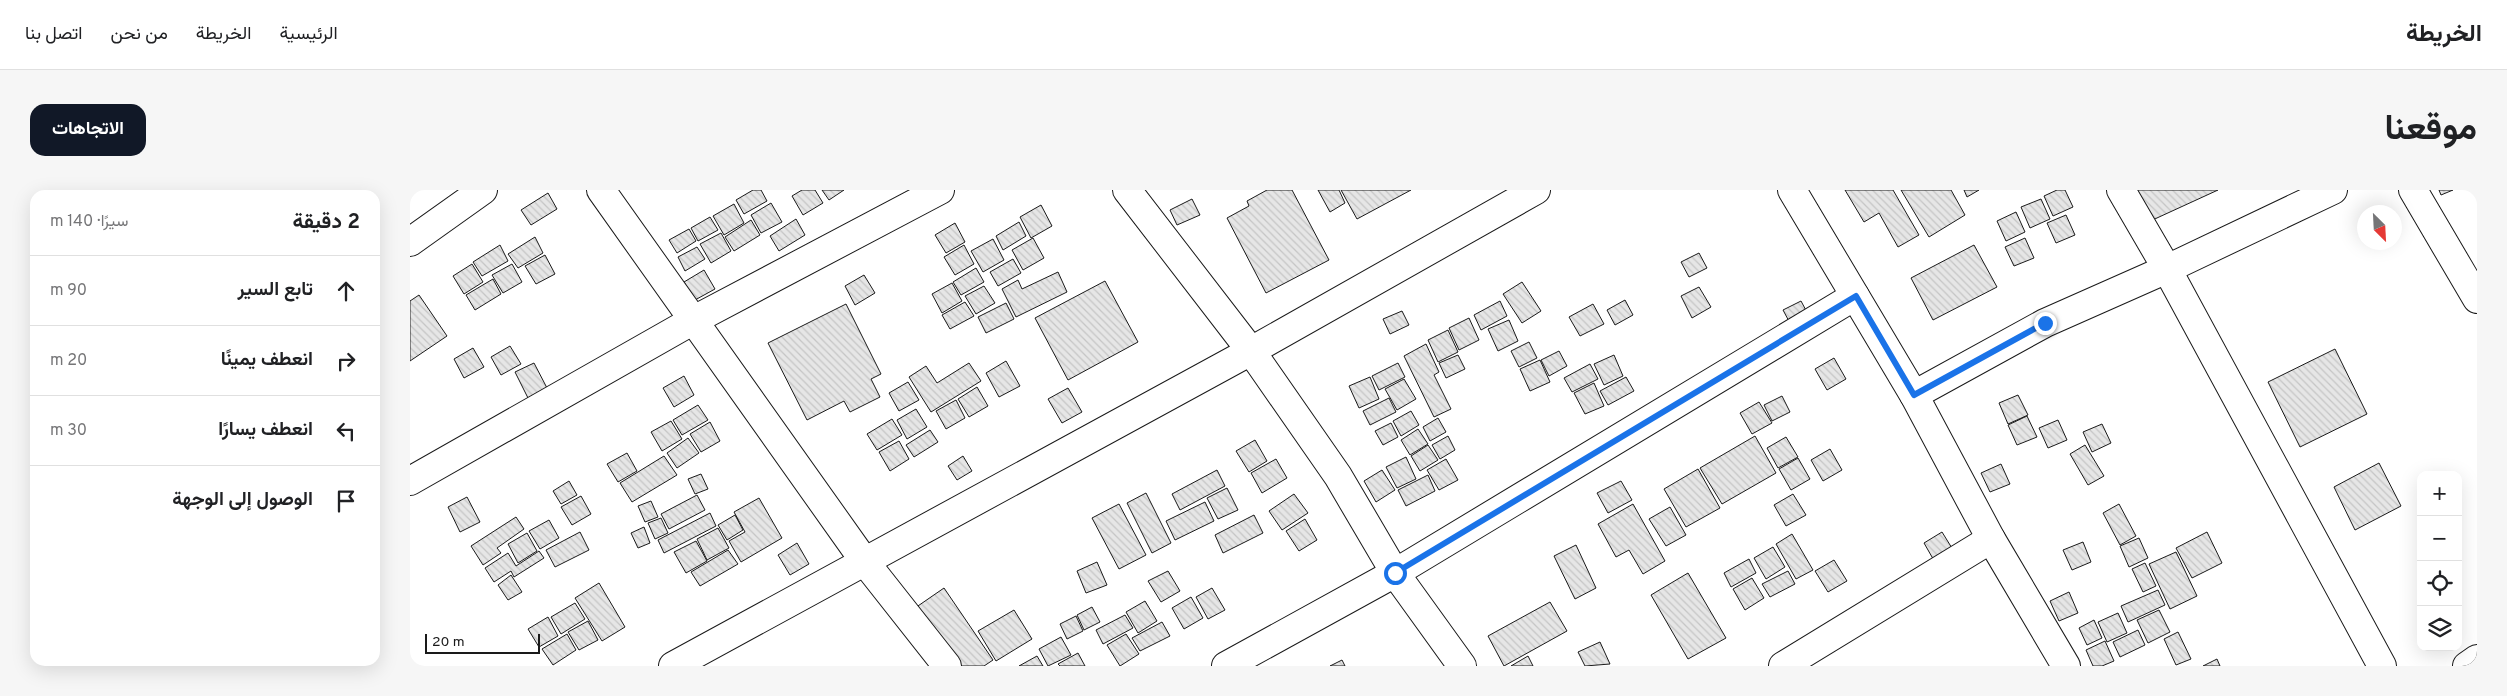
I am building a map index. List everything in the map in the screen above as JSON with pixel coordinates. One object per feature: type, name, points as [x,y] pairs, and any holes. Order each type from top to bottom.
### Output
[{"type":"street","points":[[410,242],[483,190]]},
{"type":"street","points":[[601,190],[692,321],[866,562],[947,666]]},
{"type":"street","points":[[410,481],[692,321],[940,190]]},
{"type":"street","points":[[1127,190],[1250,351],[1338,476],[1395,573],[1462,666]]},
{"type":"street","points":[[672,666],[866,562],[1250,351],[1536,190]]},
{"type":"street","points":[[1792,190],[1914,395],[1991,539],[2066,666]]},
{"type":"street","points":[[2121,190],[2168,269],[2382,666]]},
{"type":"street","points":[[1914,395],[2045,323],[2168,269],[2333,190]]},
{"type":"street","points":[[2413,190],[2477,299]]},
{"type":"street","points":[[1226,666],[1395,573],[1856,296]]},
{"type":"street","points":[[1783,666],[1991,539]]},
{"type":"street","points":[[2467,666],[2477,659]]},
{"type":"building","points":[[753,190],[761,190],[767,201],[744,214],[736,200]]},
{"type":"building","points":[[802,190],[815,190],[823,203],[803,215],[792,196]]},
{"type":"building","points":[[822,190],[844,190],[829,200]]},
{"type":"building","points":[[1267,190],[1292,190],[1329,260],[1266,293],[1227,218],[1249,206],[1247,201]]},
{"type":"building","points":[[1318,190],[1339,190],[1345,203],[1330,212]]},
{"type":"building","points":[[1341,190],[1411,190],[1357,219]]},
{"type":"building","points":[[1845,190],[1893,190],[1919,235],[1898,247],[1879,213],[1864,222]]},
{"type":"building","points":[[1901,190],[1951,190],[1965,215],[1929,237]]},
{"type":"building","points":[[1964,190],[1979,190],[1967,197]]},
{"type":"building","points":[[2057,190],[2065,190],[2073,207],[2053,216],[2044,196]]},
{"type":"building","points":[[2128,190],[2218,190],[2146,223]]},
{"type":"building","points":[[2439,190],[2453,190],[2441,195]]},
{"type":"building","points":[[548,193],[557,209],[531,225],[521,210]]},
{"type":"building","points":[[1192,199],[1200,215],[1177,225],[1170,210]]},
{"type":"building","points":[[2041,199],[2050,219],[2030,228],[2021,207]]},
{"type":"building","points":[[771,203],[782,222],[761,233],[751,215]]},
{"type":"building","points":[[734,204],[744,223],[724,235],[713,216]]},
{"type":"building","points":[[1041,205],[1052,226],[1031,238],[1020,217]]},
{"type":"building","points":[[2016,212],[2025,232],[2006,241],[1997,221]]},
{"type":"building","points":[[2066,215],[2075,235],[2056,243],[2047,223]]},
{"type":"building","points":[[710,217],[718,230],[698,241],[691,228]]},
{"type":"building","points":[[796,219],[805,235],[779,251],[770,236]]},
{"type":"building","points":[[751,220],[760,235],[734,251],[725,237]]},
{"type":"building","points":[[1019,222],[1026,236],[1003,250],[996,236]]},
{"type":"building","points":[[955,223],[965,242],[946,253],[935,235]]},
{"type":"building","points":[[689,229],[696,241],[677,253],[669,240]]},
{"type":"building","points":[[721,233],[731,251],[711,263],[700,244]]},
{"type":"building","points":[[535,237],[543,253],[518,268],[508,254]]},
{"type":"building","points":[[1033,238],[1044,258],[1023,270],[1012,250]]},
{"type":"building","points":[[2025,238],[2034,258],[2014,266],[2005,247]]},
{"type":"building","points":[[993,239],[1004,260],[983,272],[971,251]]},
{"type":"building","points":[[500,245],[508,261],[482,276],[473,262]]},
{"type":"building","points":[[964,245],[974,264],[955,275],[944,257]]},
{"type":"building","points":[[1974,245],[1997,287],[1933,320],[1911,278]]},
{"type":"building","points":[[697,247],[705,259],[685,271],[678,257]]},
{"type":"building","points":[[1699,253],[1707,268],[1689,277],[1681,262]]},
{"type":"building","points":[[545,255],[555,274],[536,284],[525,266]]},
{"type":"building","points":[[1013,259],[1021,273],[998,286],[990,272]]},
{"type":"building","points":[[472,264],[483,282],[464,294],[453,276]]},
{"type":"building","points":[[512,264],[522,282],[503,293],[492,275]]},
{"type":"building","points":[[976,268],[984,282],[961,295],[953,282]]},
{"type":"building","points":[[704,270],[715,289],[695,300],[684,282]]},
{"type":"building","points":[[1058,272],[1067,292],[1016,317],[1002,289],[1018,280],[1022,289]]},
{"type":"building","points":[[864,275],[875,293],[855,305],[845,286]]},
{"type":"building","points":[[493,279],[501,294],[475,310],[466,295]]},
{"type":"building","points":[[1105,281],[1138,342],[1068,380],[1035,318]]},
{"type":"building","points":[[1522,282],[1541,311],[1522,323],[1503,294]]},
{"type":"building","points":[[952,283],[962,301],[942,313],[932,294]]},
{"type":"building","points":[[984,286],[995,303],[976,314],[965,296]]},
{"type":"building","points":[[1699,287],[1711,307],[1692,318],[1681,296]]},
{"type":"building","points":[[419,295],[447,336],[410,361],[410,301]]},
{"type":"building","points":[[1625,300],[1633,315],[1615,325],[1607,310]]},
{"type":"building","points":[[1500,301],[1507,316],[1481,330],[1474,315]]},
{"type":"building","points":[[1801,301],[1809,316],[1791,325],[1783,310]]},
{"type":"building","points":[[965,302],[974,316],[950,329],[942,315]]},
{"type":"building","points":[[1006,303],[1014,319],[986,333],[978,317]]},
{"type":"building","points":[[846,304],[881,374],[871,379],[880,397],[850,412],[844,401],[807,420],[768,343]]},
{"type":"building","points":[[1593,304],[1604,324],[1580,336],[1569,317]]},
{"type":"building","points":[[1402,311],[1409,325],[1390,334],[1383,319]]},
{"type":"building","points":[[1469,318],[1479,340],[1459,350],[1449,328]]},
{"type":"building","points":[[1509,320],[1518,341],[1498,351],[1488,329]]},
{"type":"building","points":[[1448,330],[1458,352],[1438,362],[1428,340]]},
{"type":"building","points":[[1529,342],[1537,358],[1519,367],[1511,351]]},
{"type":"building","points":[[1426,344],[1439,372],[1434,375],[1451,409],[1434,417],[1404,356]]},
{"type":"building","points":[[510,346],[521,364],[501,375],[491,357]]},
{"type":"building","points":[[473,348],[484,367],[464,378],[454,359]]},
{"type":"building","points":[[2335,349],[2367,414],[2300,447],[2268,382]]},
{"type":"building","points":[[1559,351],[1567,366],[1549,376],[1541,360]]},
{"type":"building","points":[[1458,355],[1465,369],[1446,378],[1439,363]]},
{"type":"building","points":[[1614,355],[1623,376],[1604,385],[1594,364]]},
{"type":"building","points":[[1834,358],[1846,379],[1827,390],[1815,369]]},
{"type":"building","points":[[1540,360],[1550,382],[1530,391],[1520,369]]},
{"type":"building","points":[[1006,361],[1020,386],[999,397],[986,373]]},
{"type":"building","points":[[534,363],[547,388],[528,398],[515,372]]},
{"type":"building","points":[[969,363],[981,381],[931,412],[909,377],[926,366],[937,383]]},
{"type":"building","points":[[1398,363],[1405,377],[1379,390],[1372,376]]},
{"type":"building","points":[[1590,364],[1598,379],[1572,392],[1564,378]]},
{"type":"building","points":[[684,376],[694,395],[674,407],[663,388]]},
{"type":"building","points":[[1370,377],[1379,399],[1359,408],[1349,386]]},
{"type":"building","points":[[1626,377],[1634,391],[1608,405],[1600,391]]},
{"type":"building","points":[[1404,379],[1416,399],[1397,410],[1385,389]]},
{"type":"building","points":[[908,382],[919,400],[899,411],[889,393]]},
{"type":"building","points":[[1594,383],[1604,406],[1585,414],[1574,393]]},
{"type":"building","points":[[977,387],[988,406],[969,417],[958,399]]},
{"type":"building","points":[[1068,388],[1082,412],[1062,423],[1048,399]]},
{"type":"building","points":[[2018,395],[2028,415],[2008,424],[1999,403]]},
{"type":"building","points":[[1782,396],[1790,412],[1772,421],[1764,405]]},
{"type":"building","points":[[1389,398],[1396,412],[1370,425],[1363,411]]},
{"type":"building","points":[[956,400],[965,418],[946,429],[936,411]]},
{"type":"building","points":[[1759,402],[1772,423],[1752,434],[1740,413]]},
{"type":"building","points":[[698,405],[708,420],[682,435],[673,420]]},
{"type":"building","points":[[916,409],[927,427],[907,439],[897,420]]},
{"type":"building","points":[[1411,411],[1419,425],[1401,436],[1393,421]]},
{"type":"building","points":[[2027,416],[2037,437],[2017,445],[2008,425]]},
{"type":"building","points":[[1438,418],[1446,432],[1430,441],[1423,427]]},
{"type":"building","points":[[892,419],[902,435],[877,450],[867,434]]},
{"type":"building","points":[[2058,420],[2067,440],[2048,448],[2039,428]]},
{"type":"building","points":[[671,421],[682,439],[662,451],[651,432]]},
{"type":"building","points":[[710,422],[720,441],[701,452],[690,434]]},
{"type":"building","points":[[1391,423],[1398,437],[1383,445],[1375,431]]},
{"type":"building","points":[[2102,424],[2111,443],[2092,452],[2083,432]]},
{"type":"building","points":[[1418,429],[1428,444],[1410,455],[1401,440]]},
{"type":"building","points":[[930,430],[938,442],[914,457],[906,445]]},
{"type":"building","points":[[1448,436],[1455,450],[1440,459],[1432,445]]},
{"type":"building","points":[[1755,436],[1776,473],[1722,504],[1700,468]]},
{"type":"building","points":[[1786,437],[1798,457],[1778,468],[1767,448]]},
{"type":"building","points":[[688,438],[699,453],[677,468],[667,453]]},
{"type":"building","points":[[1255,440],[1267,461],[1249,472],[1236,451]]},
{"type":"building","points":[[899,441],[909,459],[890,471],[879,452]]},
{"type":"building","points":[[1428,445],[1438,460],[1420,471],[1411,456]]},
{"type":"building","points":[[2085,445],[2104,476],[2088,485],[2070,454]]},
{"type":"building","points":[[1830,449],[1842,470],[1823,481],[1811,460]]},
{"type":"building","points":[[627,453],[637,471],[618,482],[607,464]]},
{"type":"building","points":[[664,456],[677,475],[632,502],[620,483]]},
{"type":"building","points":[[963,456],[972,471],[957,480],[948,466]]},
{"type":"building","points":[[1406,457],[1416,479],[1397,488],[1386,467]]},
{"type":"building","points":[[1798,458],[1810,479],[1791,490],[1779,469]]},
{"type":"building","points":[[1276,459],[1287,478],[1262,493],[1251,473]]},
{"type":"building","points":[[1446,459],[1458,480],[1439,490],[1427,470]]},
{"type":"building","points":[[2379,463],[2401,506],[2355,530],[2334,487]]},
{"type":"building","points":[[2001,464],[2010,484],[1990,492],[1981,473]]},
{"type":"building","points":[[1698,469],[1720,508],[1686,527],[1664,489]]},
{"type":"building","points":[[1217,470],[1225,486],[1180,510],[1172,494]]},
{"type":"building","points":[[1382,470],[1395,490],[1376,502],[1364,481]]},
{"type":"building","points":[[701,474],[708,489],[695,494],[688,479]]},
{"type":"building","points":[[1428,475],[1435,491],[1406,506],[1398,490]]},
{"type":"building","points":[[569,481],[577,495],[561,504],[553,491]]},
{"type":"building","points":[[1621,481],[1632,500],[1608,513],[1597,493]]},
{"type":"building","points":[[1227,488],[1238,510],[1218,519],[1207,498]]},
{"type":"building","points":[[1146,493],[1171,543],[1152,553],[1127,503]]},
{"type":"building","points":[[1294,494],[1308,513],[1282,530],[1269,511]]},
{"type":"building","points":[[1793,494],[1806,515],[1786,526],[1774,505]]},
{"type":"building","points":[[697,495],[705,510],[669,529],[661,514]]},
{"type":"building","points":[[581,496],[591,514],[572,525],[561,507]]},
{"type":"building","points":[[467,497],[480,522],[460,532],[448,507]]},
{"type":"building","points":[[759,498],[782,538],[741,562],[729,541],[745,532],[734,512]]},
{"type":"building","points":[[651,501],[658,517],[645,522],[638,506]]},
{"type":"building","points":[[1205,502],[1214,521],[1175,540],[1166,521]]},
{"type":"building","points":[[1119,504],[1146,555],[1119,569],[1092,518]]},
{"type":"building","points":[[1633,504],[1665,561],[1643,574],[1629,550],[1616,557],[1598,524]]},
{"type":"building","points":[[2119,504],[2136,536],[2120,545],[2103,513]]},
{"type":"building","points":[[1670,507],[1686,535],[1666,546],[1649,519]]},
{"type":"building","points":[[710,513],[716,526],[664,553],[658,540]]},
{"type":"building","points":[[735,515],[743,530],[727,540],[718,525]]},
{"type":"building","points":[[1254,515],[1263,533],[1223,553],[1215,535]]},
{"type":"building","points":[[516,517],[524,529],[497,548],[501,553],[483,565],[471,546]]},
{"type":"building","points":[[661,518],[668,533],[655,539],[648,523]]},
{"type":"building","points":[[1305,519],[1317,540],[1299,551],[1286,531]]},
{"type":"building","points":[[549,520],[559,538],[540,549],[529,531]]},
{"type":"building","points":[[644,527],[650,543],[638,548],[631,533]]},
{"type":"building","points":[[718,528],[729,548],[707,560],[697,539]]},
{"type":"building","points":[[580,532],[589,550],[555,567],[546,550]]},
{"type":"building","points":[[1942,532],[1955,553],[1936,564],[1924,543]]},
{"type":"building","points":[[2207,532],[2222,563],[2192,578],[2176,548]]},
{"type":"building","points":[[527,533],[537,551],[518,563],[508,544]]},
{"type":"building","points":[[1792,534],[1813,570],[1796,579],[1776,544]]},
{"type":"building","points":[[2139,538],[2148,558],[2129,567],[2120,546]]},
{"type":"building","points":[[696,541],[707,561],[686,573],[674,552]]},
{"type":"building","points":[[2083,542],[2091,562],[2072,570],[2063,550]]},
{"type":"building","points":[[797,543],[809,564],[790,575],[778,555]]},
{"type":"building","points":[[1576,545],[1596,588],[1575,599],[1554,556]]},
{"type":"building","points":[[1773,547],[1785,567],[1766,579],[1754,558]]},
{"type":"building","points":[[728,550],[738,564],[700,586],[691,572]]},
{"type":"building","points":[[539,551],[544,558],[514,577],[511,571],[494,582],[485,568],[508,553],[516,566]]},
{"type":"building","points":[[2176,552],[2197,596],[2170,609],[2149,564]]},
{"type":"building","points":[[1749,559],[1756,573],[1731,587],[1724,573]]},
{"type":"building","points":[[1834,560],[1847,581],[1828,592],[1815,571]]},
{"type":"building","points":[[1097,562],[1107,585],[1086,593],[1077,571]]},
{"type":"building","points":[[2145,563],[2156,586],[2143,592],[2132,569]]},
{"type":"building","points":[[1168,571],[1180,591],[1161,602],[1148,581]]},
{"type":"building","points":[[1788,571],[1795,584],[1770,597],[1762,584]]},
{"type":"building","points":[[1688,573],[1726,638],[1688,659],[1651,595]]},
{"type":"building","points":[[511,575],[522,592],[508,600],[498,585]]},
{"type":"building","points":[[1752,578],[1764,598],[1745,610],[1733,589]]},
{"type":"building","points":[[599,583],[625,627],[602,641],[575,598]]},
{"type":"building","points":[[944,588],[993,660],[984,666],[954,666],[915,608]]},
{"type":"building","points":[[1212,588],[1225,610],[1208,619],[1196,597]]},
{"type":"building","points":[[2158,590],[2165,605],[2128,622],[2121,606]]},
{"type":"building","points":[[2069,592],[2078,613],[2059,621],[2050,601]]},
{"type":"building","points":[[1191,597],[1203,618],[1184,629],[1172,608]]},
{"type":"building","points":[[1145,601],[1157,621],[1138,633],[1126,612]]},
{"type":"building","points":[[1550,602],[1567,631],[1504,666],[1488,636]]},
{"type":"building","points":[[575,603],[585,619],[561,634],[551,617]]},
{"type":"building","points":[[1092,607],[1100,622],[1084,630],[1077,615]]},
{"type":"building","points":[[1014,610],[1032,639],[996,661],[978,631]]},
{"type":"building","points":[[2159,610],[2170,632],[2148,643],[2137,620]]},
{"type":"building","points":[[2118,613],[2127,633],[2107,642],[2098,622]]},
{"type":"building","points":[[1125,615],[1133,628],[1103,644],[1096,630]]},
{"type":"building","points":[[1076,616],[1083,631],[1067,639],[1060,624]]},
{"type":"building","points":[[548,617],[558,636],[539,647],[528,629]]},
{"type":"building","points":[[2094,620],[2102,638],[2087,645],[2079,628]]},
{"type":"building","points":[[588,621],[598,640],[579,650],[568,632]]},
{"type":"building","points":[[1162,622],[1170,636],[1140,651],[1132,638]]},
{"type":"building","points":[[2138,630],[2145,645],[2120,657],[2113,642]]},
{"type":"building","points":[[2178,632],[2191,659],[2176,665],[2164,639]]},
{"type":"building","points":[[567,634],[576,650],[553,665],[542,649]]},
{"type":"building","points":[[1126,634],[1139,654],[1120,666],[1107,645]]},
{"type":"building","points":[[1061,637],[1071,655],[1048,666],[1039,649]]},
{"type":"building","points":[[2105,641],[2114,661],[2102,666],[2093,666],[2086,650]]},
{"type":"building","points":[[1600,642],[1610,664],[1585,666],[1578,652]]},
{"type":"building","points":[[1078,653],[1085,666],[1060,666],[1058,664]]},
{"type":"building","points":[[1037,656],[1043,666],[1019,666]]},
{"type":"building","points":[[1528,656],[1533,666],[1511,666]]},
{"type":"building","points":[[2217,659],[2220,666],[2203,666]]},
{"type":"building","points":[[1342,660],[1345,666],[1330,666]]},
{"type":"route","points":[[1395,573],[1856,296],[1914,395],[2045,323]]}]
